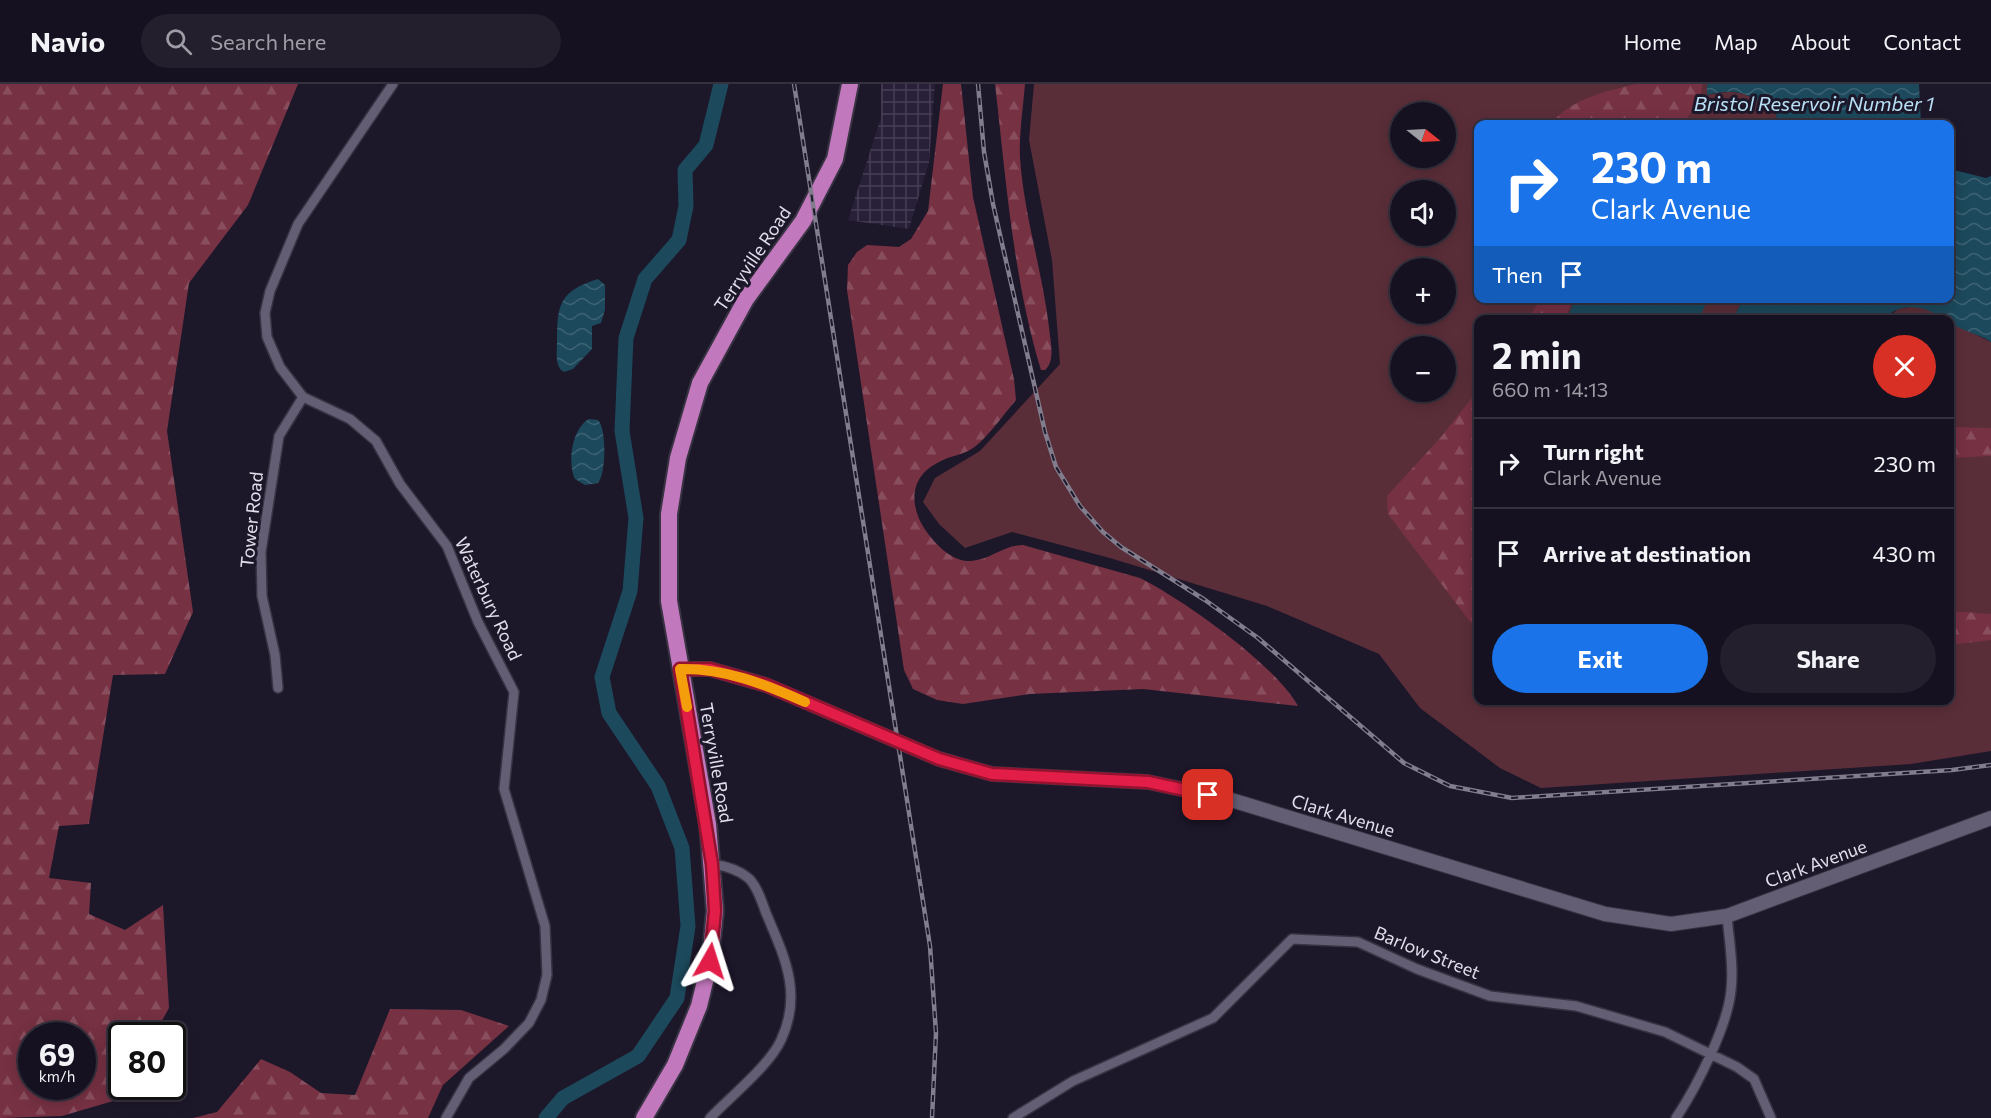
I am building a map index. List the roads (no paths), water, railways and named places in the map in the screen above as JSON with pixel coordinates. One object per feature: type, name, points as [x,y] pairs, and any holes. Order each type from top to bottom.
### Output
[{"type":"highway","name":"Terryville Road","points":[[644,1118],[675,1065],[699,1006],[710,961],[715,914],[712,864],[669,601],[667,546],[672,488],[683,436],[700,383],[746,299],[803,221],[835,159],[850,84]]},
{"type":"main road","name":"Clark Avenue","points":[[680,669],[710,669],[766,685],[939,759],[992,774],[1148,782],[1228,799],[1605,914],[1671,924],[1727,916],[1991,818]]},
{"type":"street","name":"Waterbury Road","points":[[393,84],[298,224],[270,291],[265,313],[267,337],[280,367],[303,397],[350,419],[376,441],[400,484],[447,546],[478,622],[514,692],[504,789],[544,926],[547,975],[541,1000],[529,1023],[504,1049],[469,1078],[446,1118]]},
{"type":"street","name":"Tower Road","points":[[278,688],[275,655],[262,596],[261,552],[279,436],[303,397]]},
{"type":"street","points":[[710,1118],[781,1042],[792,1008],[789,968],[749,878],[729,867],[712,864]]},
{"type":"street","points":[[1676,1118],[1724,1020],[1731,993],[1727,916]]},
{"type":"street","name":"Barlow Street","points":[[1013,1118],[1073,1081],[1213,1017],[1292,939],[1358,942],[1417,969],[1490,996],[1576,1006],[1665,1032],[1737,1067],[1754,1079],[1771,1118]]},
{"type":"water","name":"Bristol Reservoir Number 1","points":[[1707,84],[1919,84],[1921,120],[1778,120],[1774,109],[1742,93],[1727,92],[1707,95]]},
{"type":"water","points":[[1954,170],[1986,178],[1991,176],[1991,342],[1954,325],[1954,315],[1939,315],[1920,308],[1901,308],[1889,315],[1735,315],[1741,303],[1954,303]]},
{"type":"water","points":[[598,279],[605,285],[605,310],[601,323],[592,326],[592,349],[573,369],[564,372],[558,366],[557,359],[560,309],[568,294]]},
{"type":"water","points":[[1573,303],[1706,303],[1701,315],[1569,315]]},
{"type":"water","points":[[589,419],[598,420],[601,425],[604,461],[598,483],[585,485],[575,479],[571,455],[579,430]]},
{"type":"waterway","points":[[546,1118],[563,1098],[638,1056],[677,998],[688,926],[682,848],[658,786],[609,713],[602,677],[630,591],[636,518],[622,431],[626,338],[645,279],[679,240],[686,206],[685,170],[706,145],[721,84]]},
{"type":"railway","points":[[794,84],[930,946],[936,1033],[932,1118]]},
{"type":"railway","points":[[978,84],[984,152],[993,204],[1045,432],[1056,467],[1080,506],[1103,532],[1121,547],[1205,600],[1258,638],[1404,763],[1450,786],[1512,798],[1952,770],[1991,765]]}]
